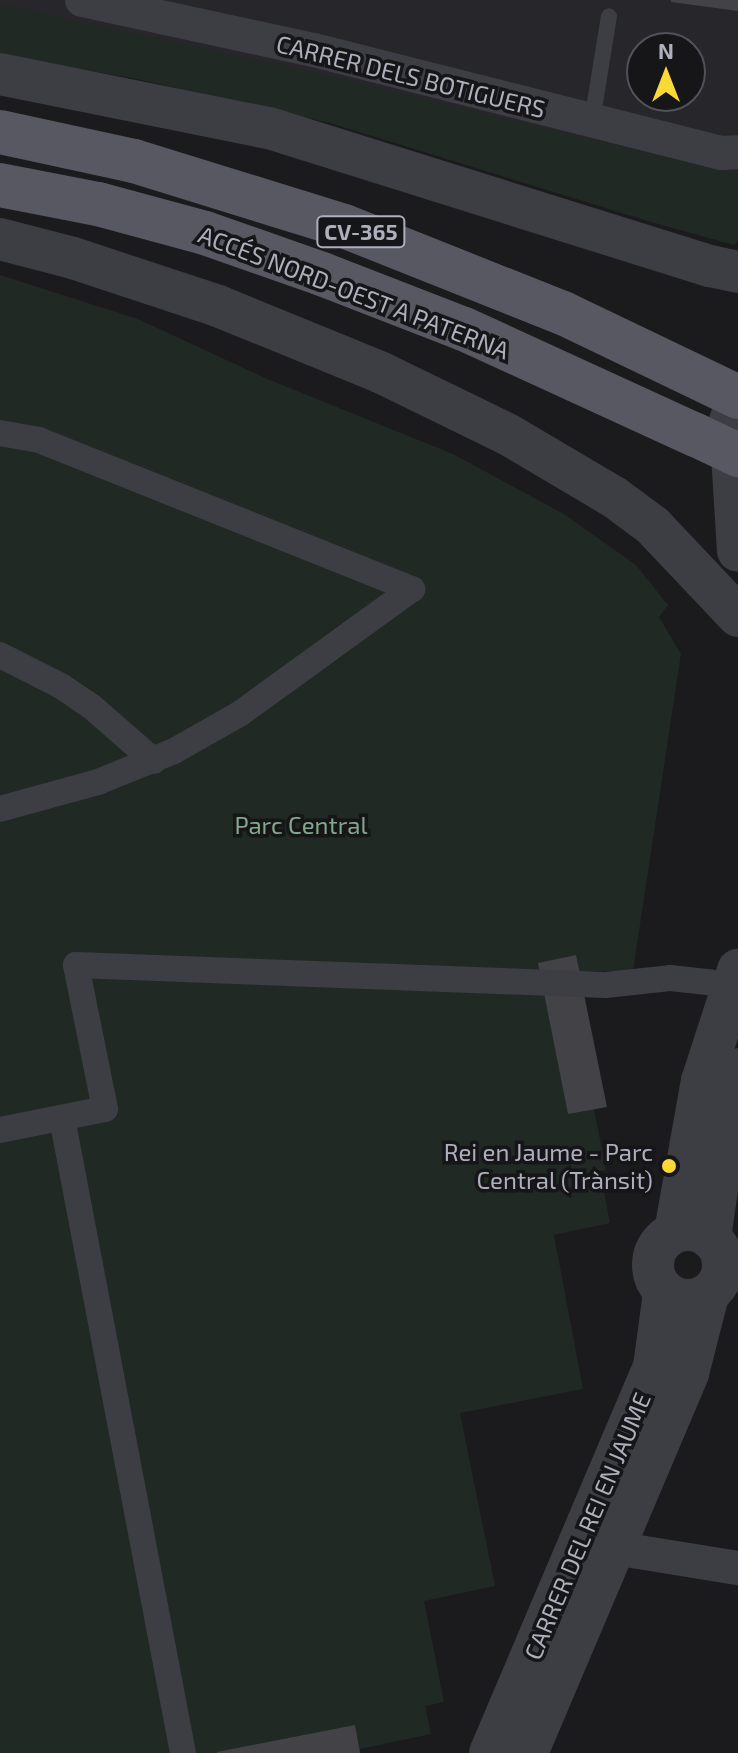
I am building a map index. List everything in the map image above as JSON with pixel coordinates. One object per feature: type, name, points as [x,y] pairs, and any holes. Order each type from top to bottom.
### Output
[{"type":"main road","name":"CV-365","points":[[0,132],[134,161],[344,226],[563,313],[727,392]]},
{"type":"main road","name":"ACCÉS NORD-OEST A PATERNA","points":[[0,185],[98,204],[205,233],[322,274],[464,329],[738,455]]},
{"type":"street","name":"CARRER DELS BOTIGUERS","points":[[82,0],[314,50],[721,153],[738,152]]},
{"type":"street","points":[[0,74],[269,128],[710,266],[738,272]]},
{"type":"street","points":[[0,239],[73,258],[218,306],[382,373],[509,435],[614,497],[653,526],[738,616]]},
{"type":"street","points":[[727,392],[738,551]]},
{"type":"street","points":[[0,433],[39,440],[412,589],[241,713],[154,761],[33,803],[0,809]]},
{"type":"street","points":[[0,655],[61,686],[92,707],[154,761]]},
{"type":"street","points":[[0,1130],[105,1109],[76,965],[594,984],[670,978],[736,978]]},
{"type":"street","name":"CARRER DEL REI EN JAUME","points":[[711,1262],[702,1081],[736,978]]},
{"type":"street","name":"CARRER DEL REI EN JAUME","points":[[527,1753],[688,1373],[711,1262],[732,1085],[738,1069]]},
{"type":"street","points":[[62,1118],[183,1753]]},
{"type":"street","points":[[664,1238],[711,1262],[686,1301],[664,1293],[656,1283],[653,1259],[664,1238]]},
{"type":"street","name":"CARRER DEL REI EN JAUME","points":[[490,1753],[654,1367],[664,1293]]},
{"type":"street","points":[[614,1548],[738,1568]]},
{"type":"lane","points":[[592,121],[609,16]]},
{"type":"shaded area","points":[[0,0],[738,0],[738,206],[0,36]]},
{"type":"green space","points":[[0,4],[342,79],[738,175],[738,241],[734,245],[651,222],[330,123],[137,79],[0,55]]},
{"type":"green space","name":"Parc Central","points":[[0,275],[138,319],[265,378],[453,454],[564,514],[636,565],[668,605],[659,617],[681,654],[633,971],[567,971],[606,1170],[600,1171],[610,1223],[554,1235],[583,1389],[460,1413],[495,1586],[424,1601],[444,1702],[425,1706],[431,1734],[360,1749],[360,1753],[0,1753]]},
{"type":"building","points":[[738,0],[738,11],[671,2]]},
{"type":"building","points":[[576,955],[607,1107],[568,1114],[538,963]]},
{"type":"building","points":[[355,1725],[360,1753],[217,1753],[217,1752]]},
{"type":"place","name":"Rei en Jaume - Parc Central (Trànsit)","points":[[669,1166]]}]
